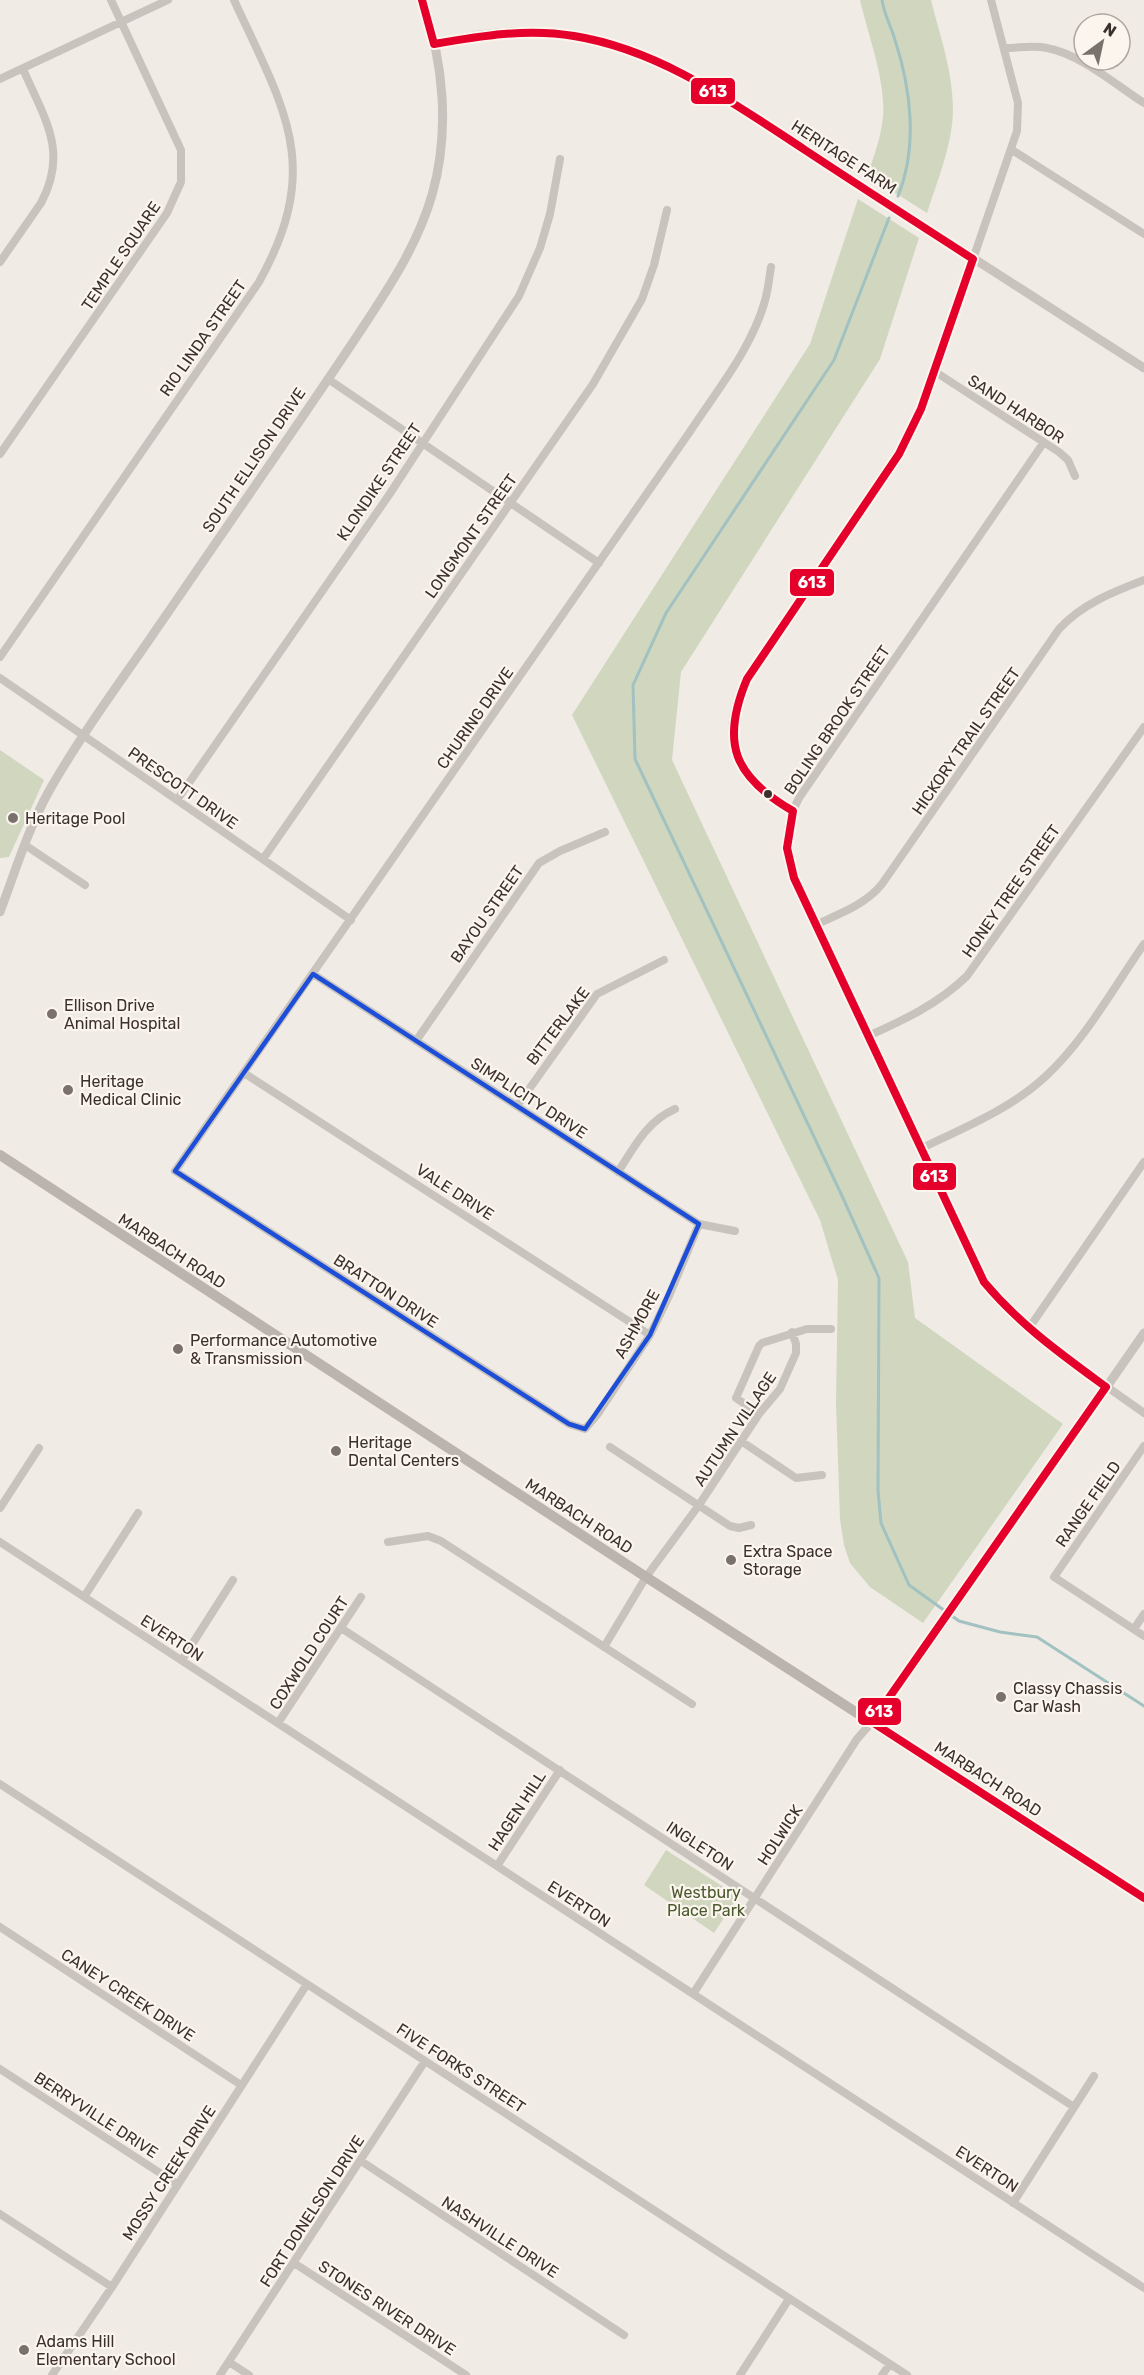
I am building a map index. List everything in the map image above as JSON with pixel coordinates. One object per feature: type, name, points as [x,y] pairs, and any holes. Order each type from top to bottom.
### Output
[{"type":"main road","name":"MARBACH ROAD","points":[[0,1155],[646,1577],[1144,1898]]},
{"type":"street","name":"TEMPLE SQUARE","points":[[0,454],[167,213],[181,182],[181,150],[111,0]]},
{"type":"street","points":[[0,79],[168,0]]},
{"type":"street","name":"RIO LINDA STREET","points":[[0,657],[259,282],[286,224],[294,184],[293,159],[286,118],[234,0]]},
{"type":"street","name":"SOUTH ELLISON DRIVE","points":[[0,912],[25,845],[49,791],[84,735],[328,379],[412,248],[432,195],[440,153],[443,105],[434,44],[422,0]]},
{"type":"street","points":[[793,811],[761,792],[747,777],[740,764],[735,751],[732,730],[737,700],[753,668],[893,464],[916,422],[1012,150],[1017,130],[1019,111],[1005,48],[991,0]]},
{"type":"street","name":"HERITAGE FARM","points":[[434,44],[489,33],[534,32],[576,36],[640,53],[677,70],[710,89],[1144,368]]},
{"type":"street","points":[[1005,48],[1039,47],[1061,52],[1144,102]]},
{"type":"street","points":[[0,262],[41,203],[47,192],[54,165],[52,137],[23,69]]},
{"type":"street","points":[[1012,150],[1144,234]]},
{"type":"street","name":"KLONDIKE STREET","points":[[177,800],[389,495],[519,296],[531,272],[550,214],[560,159]]},
{"type":"street","name":"LONGMONT STREET","points":[[263,859],[593,384],[642,299],[654,265],[667,210]]},
{"type":"street","name":"CHURING DRIVE","points":[[175,1171],[599,563],[739,357],[764,305],[771,267]]},
{"type":"street","name":"SAND HARBOR","points":[[934,371],[1044,442],[1068,460],[1075,476]]},
{"type":"street","points":[[328,379],[599,563]]},
{"type":"street","name":"BOLING BROOK STREET","points":[[1044,442],[799,798],[793,811],[787,840],[789,863],[815,925],[984,1281],[1002,1304],[1049,1347],[1144,1413]]},
{"type":"street","name":"HICKORY TRAIL STREET","points":[[815,925],[861,903],[872,896],[882,884],[1059,629],[1070,617],[1100,598],[1144,580]]},
{"type":"street","name":"PRESCOTT DRIVE","points":[[0,678],[351,920]]},
{"type":"street","name":"HONEY TREE STREET","points":[[868,1036],[928,1007],[948,994],[974,968],[1144,726]]},
{"type":"street","name":"BAYOU STREET","points":[[416,1041],[539,864],[560,851],[605,832]]},
{"type":"street","points":[[25,845],[85,885]]},
{"type":"street","points":[[920,1149],[996,1112],[1046,1076],[1084,1030],[1144,944]]},
{"type":"street","name":"BITTERLAKE","points":[[517,1106],[597,994],[664,960]]},
{"type":"street","name":"SIMPLICITY DRIVE","points":[[313,974],[699,1224],[735,1231]]},
{"type":"street","name":"VALE DRIVE","points":[[244,1073],[650,1335]]},
{"type":"street","points":[[618,1172],[650,1125],[662,1114],[675,1109]]},
{"type":"street","points":[[1029,1328],[1144,1162]]},
{"type":"street","name":"BRATTON DRIVE","points":[[175,1171],[569,1424],[585,1430]]},
{"type":"street","name":"ASHMORE","points":[[585,1430],[650,1335],[699,1224]]},
{"type":"street","points":[[759,1414],[736,1398],[762,1342],[807,1329],[831,1329]]},
{"type":"street","name":"AUTUMN VILLAGE","points":[[604,1647],[646,1577],[699,1505],[759,1414],[780,1389],[792,1365],[796,1344],[792,1332]]},
{"type":"street","points":[[872,1722],[962,1597],[1144,1333]]},
{"type":"street","points":[[741,1441],[796,1478],[822,1475]]},
{"type":"street","name":"RANGE FIELD","points":[[1134,1629],[1054,1577],[1144,1446]]},
{"type":"street","points":[[610,1447],[730,1526],[739,1528],[751,1525]]},
{"type":"street","points":[[0,1508],[39,1448]]},
{"type":"street","points":[[84,1597],[138,1513]]},
{"type":"street","points":[[388,1542],[428,1536],[441,1541],[692,1704]]},
{"type":"street","name":"EVERTON","points":[[0,1542],[1144,2288]]},
{"type":"street","points":[[182,1660],[233,1580]]},
{"type":"street","name":"COXWOLD COURT","points":[[278,1723],[361,1597]]},
{"type":"street","points":[[1144,1614],[1134,1629],[1144,1636]]},
{"type":"street","name":"INGLETON","points":[[341,1628],[1074,2107]]},
{"type":"street","name":"HOLWICK","points":[[693,1994],[857,1739],[872,1722]]},
{"type":"street","name":"HAGEN HILL","points":[[497,1866],[560,1770]]},
{"type":"street","name":"FIVE FORKS STREET","points":[[0,1784],[907,2375]]},
{"type":"street","name":"CANEY CREEK DRIVE","points":[[0,1927],[241,2085]]},
{"type":"street","name":"MOSSY CREEK DRIVE","points":[[52,2375],[112,2287],[307,1984]]},
{"type":"street","name":"FORT DONELSON DRIVE","points":[[220,2375],[425,2061]]},
{"type":"street","name":"BERRYVILLE DRIVE","points":[[0,2069],[177,2184]]},
{"type":"street","points":[[1013,2203],[1094,2076]]},
{"type":"street","name":"NASHVILLE DRIVE","points":[[361,2161],[624,2335]]},
{"type":"street","points":[[0,2214],[112,2287]]},
{"type":"street","name":"STONES RIVER DRIVE","points":[[294,2263],[466,2375]]},
{"type":"street","points":[[740,2375],[789,2299]]},
{"type":"street","points":[[229,2362],[249,2375]]},
{"type":"street","points":[[882,2375],[890,2364]]},
{"type":"highlighted area","points":[[313,974],[699,1224],[650,1335],[585,1429],[569,1424],[175,1171]]},
{"type":"green space","points":[[860,0],[931,0],[948,68],[953,120],[945,156],[927,213],[867,175],[881,132],[883,103],[879,73]]},
{"type":"green space","points":[[858,199],[919,238],[880,359],[681,672],[672,760],[908,1262],[915,1318],[1063,1424],[923,1623],[870,1587],[850,1563],[844,1545],[840,1519],[836,1403],[838,1280],[820,1220],[572,715],[810,344]]},
{"type":"green space","name":"Heritage Pool","points":[[0,750],[44,780],[9,857],[0,858]]},
{"type":"green space","name":"Westbury Place Park","points":[[666,1850],[737,1898],[714,1933],[644,1885]]},
{"type":"waterway","points":[[882,0],[901,59],[910,118],[908,158],[898,196]]},
{"type":"waterway","points":[[889,218],[834,360],[666,613],[633,685],[635,759],[879,1278],[878,1491],[881,1523],[909,1585],[959,1621],[1000,1632],[1037,1637],[1144,1706]]},
{"type":"transit line","name":"613","points":[[422,0],[434,44],[504,34],[556,34],[606,43],[666,66],[723,97],[973,259],[921,409],[899,454],[747,679],[734,722],[734,740],[745,771],[757,785],[793,811],[787,848],[794,878],[984,1282],[1012,1312],[1057,1351],[1106,1387],[872,1722],[1144,1898]]},
{"type":"place","name":"Heritage Pool","points":[[13,818]]},
{"type":"place","name":"Ellison Drive Animal Hospital","points":[[52,1014]]},
{"type":"place","name":"Heritage Medical Clinic","points":[[68,1090]]},
{"type":"place","name":"Performance Automotive & Transmission","points":[[178,1349]]},
{"type":"place","name":"Heritage Dental Centers","points":[[336,1451]]},
{"type":"place","name":"Extra Space Storage","points":[[731,1560]]},
{"type":"place","name":"Classy Chassis Car Wash","points":[[1001,1697]]},
{"type":"place","name":"Adams Hill Elementary School","points":[[24,2350]]}]
